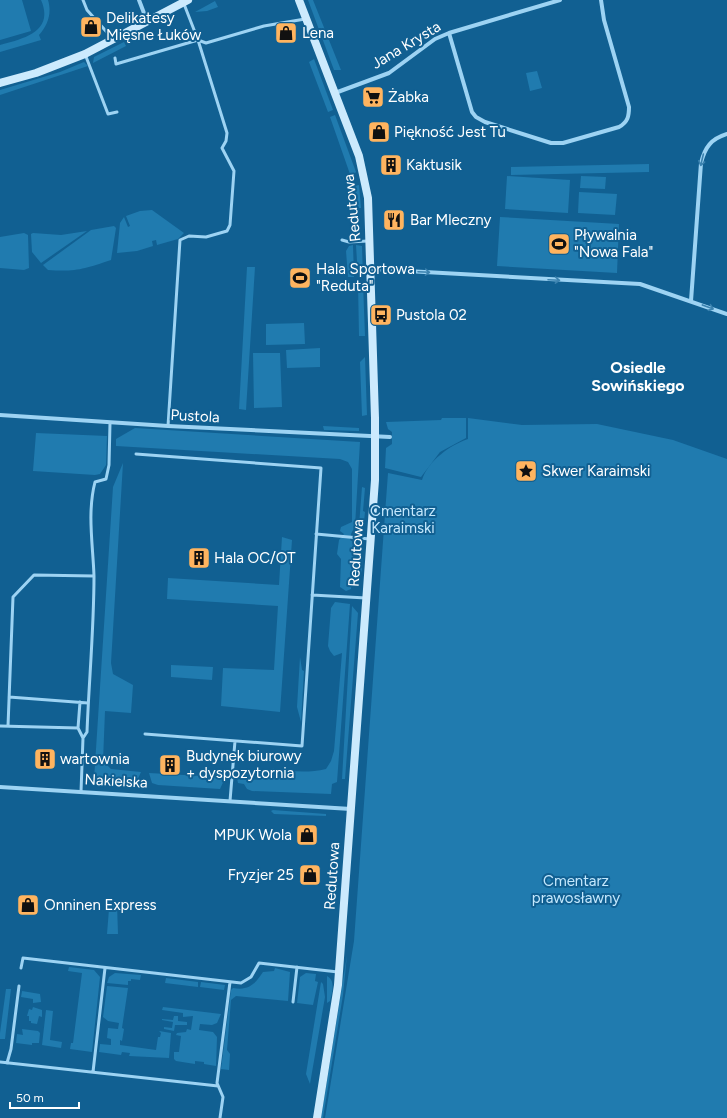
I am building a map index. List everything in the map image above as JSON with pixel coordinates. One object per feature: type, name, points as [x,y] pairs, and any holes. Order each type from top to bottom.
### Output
[{"type":"street","points":[[139,0],[148,21]]},
{"type":"street","name":"Redutowa","points":[[299,0],[359,156],[365,176],[368,198],[370,241],[376,437],[367,598],[339,973],[317,1118]]},
{"type":"street","name":"Jana Krysta","points":[[335,93],[389,73],[435,39],[449,33],[560,0]]},
{"type":"street","points":[[449,33],[472,112],[476,117],[485,122],[551,143],[563,143],[619,127],[625,123],[629,117],[629,107],[604,20],[601,0]]},
{"type":"street","points":[[0,82],[36,72],[86,54],[186,1]]},
{"type":"street","points":[[691,301],[701,162],[704,151],[710,142],[727,134]]},
{"type":"street","points":[[371,269],[640,284],[727,314]]},
{"type":"street","name":"Pustola","points":[[0,415],[110,423],[390,437]]},
{"type":"street","name":"Nakielska","points":[[0,787],[351,809]]},
{"type":"lane","points":[[83,0],[87,10],[113,39]]},
{"type":"lane","points":[[168,426],[180,240],[189,236],[206,237],[227,231],[230,225],[234,171],[222,148],[226,141],[227,133],[186,1]]},
{"type":"lane","points":[[114,58],[116,64],[198,40],[206,43],[264,26],[306,19]]},
{"type":"lane","points":[[86,54],[108,114],[117,112]]},
{"type":"lane","points":[[342,240],[349,242],[370,241]]},
{"type":"lane","points":[[83,738],[87,732],[94,576],[90,539],[92,491],[94,482],[106,479],[109,465],[110,423]]},
{"type":"lane","points":[[136,454],[321,468],[302,746],[145,734]]},
{"type":"lane","points":[[316,534],[371,539]]},
{"type":"lane","points":[[8,726],[12,597],[34,575],[94,576]]},
{"type":"lane","points":[[312,595],[367,598]]},
{"type":"lane","points":[[9,697],[88,703]]},
{"type":"lane","points":[[80,702],[78,728],[83,738],[81,792]]},
{"type":"lane","points":[[0,726],[78,728]]},
{"type":"lane","points":[[230,801],[235,741]]},
{"type":"lane","points":[[21,968],[23,958],[241,983],[248,981],[259,963],[339,973]]},
{"type":"lane","points":[[292,1002],[297,967]]},
{"type":"lane","points":[[93,1072],[105,968]]},
{"type":"lane","points":[[220,1118],[222,1097],[218,1086],[223,1030],[230,982]]},
{"type":"lane","points":[[7,1063],[11,1049],[19,986]]},
{"type":"lane","points":[[0,1062],[218,1086]]},
{"type":"green space","points":[[0,0],[22,0],[31,31],[0,40]]},
{"type":"green space","points":[[41,0],[48,0],[50,10],[47,23],[39,35],[41,40],[0,52],[0,45],[26,37],[40,27],[44,20],[44,11]]},
{"type":"green space","points":[[308,0],[313,0],[341,70],[334,70]]},
{"type":"green space","points":[[215,1],[218,7],[207,11],[195,12]]},
{"type":"green space","points":[[124,42],[126,46],[93,63],[94,57]]},
{"type":"green space","points":[[314,59],[333,110],[328,112],[309,62]]},
{"type":"green space","points":[[84,62],[88,66],[0,95],[0,90],[60,72]]},
{"type":"green space","points":[[537,71],[542,88],[530,91],[526,73]]},
{"type":"green space","points":[[335,115],[356,172],[351,177],[330,117]]},
{"type":"green space","points":[[649,164],[649,172],[511,175],[511,167]]},
{"type":"green space","points":[[507,176],[570,180],[568,213],[505,209]]},
{"type":"green space","points":[[581,176],[606,177],[605,189],[580,188]]},
{"type":"green space","points":[[359,185],[361,208],[355,208],[354,186]]},
{"type":"green space","points":[[579,192],[617,194],[615,215],[578,213]]},
{"type":"green space","points":[[152,210],[184,233],[178,239],[157,245],[156,240],[152,241],[153,246],[137,251],[117,253],[120,223],[124,217],[128,227],[130,226],[126,216],[140,211]]},
{"type":"green space","name":"Pływalnia \"Nowa Fala\"","points":[[500,217],[619,224],[617,273],[497,266]]},
{"type":"green space","points":[[114,226],[116,228],[111,260],[87,268],[66,271],[48,270],[43,265],[91,230]]},
{"type":"green space","points":[[87,231],[41,263],[32,252],[31,234],[33,233],[61,235]]},
{"type":"green space","points":[[24,233],[28,235],[29,268],[24,270],[0,268],[0,237]]},
{"type":"green space","points":[[353,245],[354,277],[348,277],[346,251],[349,246]]},
{"type":"green space","points":[[356,245],[362,246],[363,278],[358,278]]},
{"type":"green space","points":[[247,267],[255,267],[246,410],[239,409]]},
{"type":"green space","points":[[358,283],[363,283],[365,336],[359,336]]},
{"type":"green space","points":[[304,323],[305,344],[266,345],[266,324]]},
{"type":"green space","points":[[320,348],[320,367],[287,368],[286,350]]},
{"type":"green space","points":[[253,353],[280,353],[282,407],[254,408]]},
{"type":"green space","points":[[365,357],[367,415],[362,416],[360,362]]},
{"type":"green space","points":[[442,418],[466,418],[466,438],[440,452],[421,477],[385,468],[386,448],[392,444],[392,432],[388,429],[386,422],[441,420]]},
{"type":"green space","name":"Cmentarz prawosławny","points":[[468,418],[522,425],[597,424],[673,440],[727,459],[727,1118],[325,1118],[354,941],[388,473],[422,480],[429,466],[434,460],[454,445],[468,439]]},
{"type":"green space","points":[[323,426],[359,428],[359,431],[324,430]]},
{"type":"green space","points":[[135,428],[360,442],[355,526],[350,540],[355,543],[351,589],[346,591],[340,587],[341,559],[337,554],[339,540],[344,534],[340,531],[341,527],[352,522],[352,469],[348,462],[340,459],[116,446],[116,439]]},
{"type":"green space","points":[[36,433],[107,436],[106,465],[100,474],[95,475],[33,471]]},
{"type":"green space","points":[[123,463],[111,663],[113,674],[133,685],[131,713],[105,711],[103,761],[111,769],[141,772],[136,783],[94,780],[113,487]]},
{"type":"green space","points":[[362,487],[365,488],[363,511],[365,512],[364,521],[359,526]]},
{"type":"green space","points":[[282,537],[292,540],[280,712],[221,706],[223,668],[274,670],[278,606],[167,599],[168,578],[279,585]]},
{"type":"green space","points":[[358,545],[362,554],[362,566],[360,578],[355,587]]},
{"type":"green space","points":[[335,602],[350,604],[337,782],[332,784],[331,794],[252,791],[247,789],[244,784],[238,783],[237,778],[260,780],[273,768],[300,772],[326,769],[331,761],[334,751],[342,653],[334,656],[328,646],[331,608]]},
{"type":"green space","points":[[352,606],[358,613],[345,779],[342,779]]},
{"type":"green space","points":[[300,657],[302,670],[304,671],[301,722],[297,707]]},
{"type":"green space","points":[[171,665],[213,667],[212,680],[171,677]]},
{"type":"green space","points":[[149,773],[225,778],[220,789],[158,785],[152,783]]},
{"type":"green space","points":[[271,811],[326,814],[326,816],[274,814]]},
{"type":"green space","points":[[117,904],[118,934],[107,934],[109,909],[113,905]]},
{"type":"green space","points":[[347,955],[343,995],[323,1118],[321,1118]]},
{"type":"green space","points":[[69,967],[94,970],[100,977],[92,1052],[70,1049],[71,1043],[73,1043],[82,973],[68,971]]},
{"type":"green space","points":[[275,968],[290,972],[288,1001],[236,996],[231,1000],[227,1050],[230,1054],[229,1070],[221,1069],[231,990],[233,988],[239,989],[251,986],[263,972],[274,971]]},
{"type":"green space","points":[[115,973],[141,975],[140,980],[131,979],[131,981],[128,981],[128,985],[107,983],[109,977]]},
{"type":"green space","points":[[306,973],[316,974],[315,981],[318,982],[313,1005],[297,1003],[300,977]]},
{"type":"green space","points":[[327,976],[332,981],[333,987],[330,1001],[327,1003]]},
{"type":"green space","points":[[166,978],[198,982],[198,987],[165,983]]},
{"type":"green space","points":[[201,982],[225,985],[224,990],[200,987]]},
{"type":"green space","points":[[321,982],[323,984],[325,997],[310,1084],[306,1074]]},
{"type":"green space","points":[[107,986],[128,988],[122,1028],[124,1029],[122,1041],[120,1040],[120,1045],[156,1050],[158,1037],[160,1037],[161,1033],[159,1031],[171,1033],[169,1058],[129,1056],[130,1053],[122,1052],[121,1055],[99,1052],[100,1044],[111,1045],[111,1039],[107,1038],[108,1028],[118,1029],[119,1023],[108,1021],[103,1017]]},
{"type":"green space","points":[[6,989],[11,989],[5,1039],[0,1039],[0,1033]]},
{"type":"green space","points":[[22,991],[40,994],[41,1002],[33,1003],[33,999],[21,997]]},
{"type":"green space","points":[[33,1007],[42,1010],[42,1017],[39,1016],[37,1024],[31,1023],[31,1021],[29,1021],[29,1016],[27,1016],[29,1009],[32,1010]]},
{"type":"green space","points":[[163,1007],[221,1014],[217,1023],[212,1025],[200,1024],[199,1030],[213,1032],[217,1037],[216,1066],[204,1064],[204,1062],[195,1061],[195,1064],[176,1061],[174,1059],[174,1052],[179,1052],[181,1036],[176,1035],[177,1033],[186,1032],[187,1029],[191,1030],[193,1016],[183,1017],[183,1013],[162,1010]]},
{"type":"green space","points":[[46,1010],[53,1011],[50,1040],[62,1042],[61,1048],[42,1045]]},
{"type":"green space","points":[[174,1016],[178,1016],[178,1021],[187,1022],[187,1025],[175,1025],[174,1031],[164,1029],[164,1027],[172,1028],[173,1022],[162,1019],[173,1020]]},
{"type":"green space","points":[[22,1029],[38,1031],[40,1033],[39,1043],[32,1043],[32,1045],[16,1043],[17,1034],[23,1035]]},
{"type":"place","name":"Delikatesy Mięsne Łuków","points":[[91,27]]},
{"type":"place","name":"Lena","points":[[286,33]]},
{"type":"place","name":"Żabka","points":[[373,97]]},
{"type":"place","name":"Piękność Jest Tu","points":[[379,132]]},
{"type":"place","name":"Kaktusik","points":[[391,165]]},
{"type":"place","name":"Bar Mleczny","points":[[394,220]]},
{"type":"place","name":"Pływalnia \"Nowa Fala\"","points":[[559,244]]},
{"type":"place","name":"Hala Sportowa \"Reduta\"","points":[[300,278]]},
{"type":"place","name":"Pustola 02","points":[[381,315]]},
{"type":"place","name":"Skwer Karaimski","points":[[526,471]]},
{"type":"place","name":"Hala OC/OT","points":[[199,558]]},
{"type":"place","name":"wartownia","points":[[45,759]]},
{"type":"place","name":"Budynek biurowy + dyspozytornia","points":[[170,765]]},
{"type":"place","name":"MPUK Wola","points":[[307,835]]},
{"type":"place","name":"Fryzjer 25","points":[[310,875]]},
{"type":"place","name":"Onninen Express","points":[[28,905]]},
{"type":"district","name":"Osiedle Sowińskiego","points":[[638,376]]},
{"type":"park label","name":"Cmentarz Karaimski","points":[[403,520]]}]
